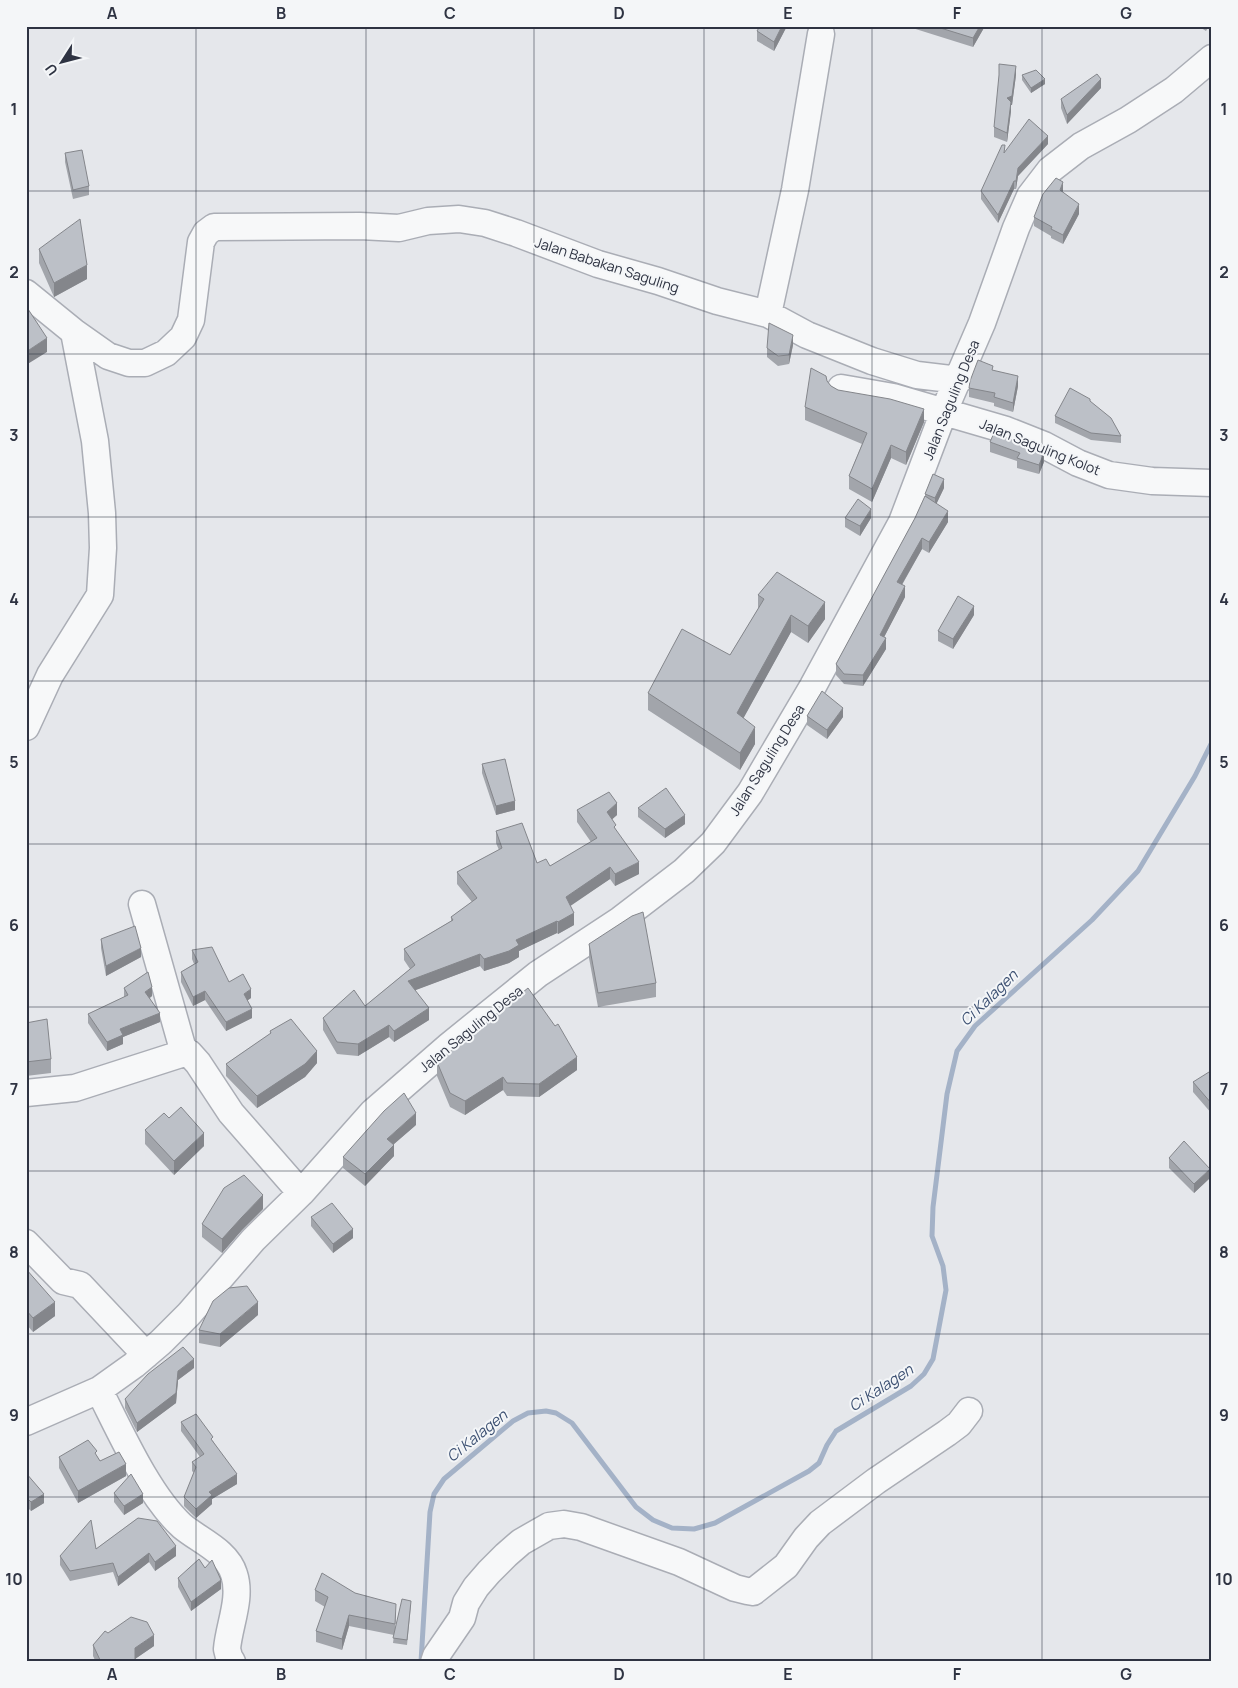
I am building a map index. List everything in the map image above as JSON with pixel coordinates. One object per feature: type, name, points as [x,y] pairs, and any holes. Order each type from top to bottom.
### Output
[{"type":"street","points":[[768,314],[795,190],[822,34]]},
{"type":"street","name":"Jalan Saguling Desa","points":[[26,1422],[99,1390],[146,1355],[189,1314],[253,1240],[301,1193],[373,1112],[450,1045],[538,974],[620,920],[677,876],[713,843],[750,793],[812,686],[902,522],[1030,196],[1050,170],[1082,146],[1128,120],[1174,90],[1212,58]]},
{"type":"street","name":"Jalan Babakan Saguling","points":[[74,332],[108,356],[129,363],[145,364],[166,353],[183,336],[191,320],[201,242],[206,233],[214,227],[360,226],[399,228],[428,221],[459,219],[486,223],[598,264],[658,281],[717,301],[768,314],[807,335],[872,361],[917,376],[959,380]]},
{"type":"street","points":[[26,293],[74,332],[95,441],[102,513],[103,548],[100,595],[50,676],[26,727]]},
{"type":"street","name":"Jalan Saguling Kolot","points":[[841,388],[893,397],[1006,430],[1109,475],[1152,480],[1212,483]]},
{"type":"street","points":[[142,904],[184,1053]]},
{"type":"street","points":[[26,1093],[75,1088],[121,1075],[184,1053],[190,1054],[231,1114],[301,1193]]},
{"type":"street","points":[[26,1243],[63,1281],[80,1285],[146,1355]]},
{"type":"street","points":[[99,1390],[151,1487],[181,1524],[217,1550],[232,1567],[236,1580],[236,1598],[227,1649],[232,1662]]},
{"type":"street","points":[[434,1662],[436,1656],[462,1618],[466,1603],[489,1572],[522,1542],[549,1526],[564,1524],[581,1527],[679,1562],[735,1588],[746,1592],[753,1592],[786,1566],[806,1538],[820,1523],[876,1481],[959,1424],[969,1411]]},
{"type":"building","points":[[760,26],[782,26],[774,42],[757,31]]},
{"type":"building","points":[[934,26],[980,26],[973,38]]},
{"type":"building","points":[[999,64],[1016,66],[1012,96],[1007,98],[1011,102],[1007,133],[994,127]]},
{"type":"building","points":[[1036,70],[1045,79],[1031,88],[1022,75]]},
{"type":"building","points":[[1097,74],[1101,79],[1067,115],[1061,99]]},
{"type":"building","points":[[1029,119],[1048,136],[1018,168],[1016,181],[1014,181],[998,215],[981,191],[1002,145],[1005,145],[1004,153]]},
{"type":"building","points":[[82,150],[89,186],[73,190],[65,153]]},
{"type":"building","points":[[1056,178],[1063,182],[1060,190],[1079,204],[1063,235],[1034,217],[1043,194]]},
{"type":"building","points":[[80,219],[87,265],[54,283],[39,249]]},
{"type":"building","points":[[26,306],[47,338],[26,352]]},
{"type":"building","points":[[769,323],[793,335],[789,355],[778,356],[767,348]]},
{"type":"building","points":[[978,360],[993,366],[992,370],[1018,376],[1013,403],[994,397],[995,393],[969,388]]},
{"type":"building","points":[[811,368],[826,376],[831,386],[838,390],[890,399],[924,409],[906,452],[891,445],[872,489],[849,476],[867,433],[805,407]]},
{"type":"building","points":[[1070,388],[1090,399],[1111,418],[1121,436],[1091,433],[1055,416]]},
{"type":"building","points":[[994,433],[1044,453],[1039,465],[1017,458],[1020,453],[990,442]]},
{"type":"building","points":[[933,474],[944,479],[935,498],[925,494]]},
{"type":"building","points":[[925,496],[948,511],[929,542],[922,538],[897,582],[905,586],[880,635],[886,638],[863,675],[844,674],[836,664]]},
{"type":"building","points":[[858,499],[871,509],[860,526],[845,518]]},
{"type":"building","points":[[777,572],[825,602],[808,626],[791,615],[737,713],[755,727],[740,753],[648,693],[682,629],[730,655],[764,599],[758,595]]},
{"type":"building","points":[[958,596],[974,606],[953,639],[938,631]]},
{"type":"building","points":[[822,691],[843,708],[827,730],[807,716]]},
{"type":"building","points":[[505,759],[515,801],[496,806],[482,764]]},
{"type":"building","points":[[666,788],[685,815],[665,829],[638,808]]},
{"type":"building","points":[[609,792],[617,803],[607,812],[616,825],[614,827],[639,862],[615,874],[610,867],[566,897],[574,913],[516,940],[519,945],[509,951],[484,959],[480,954],[408,981],[429,1008],[394,1031],[389,1025],[358,1044],[337,1042],[323,1018],[354,990],[365,1006],[415,965],[404,949],[453,920],[451,917],[477,898],[457,872],[502,848],[496,831],[522,823],[537,863],[546,859],[550,866],[597,838],[577,810]]},
{"type":"building","points":[[643,912],[656,983],[598,993],[589,944],[632,916]]},
{"type":"building","points":[[135,926],[141,948],[106,966],[101,939]]},
{"type":"building","points":[[212,947],[229,982],[243,974],[251,989],[244,994],[252,1009],[226,1022],[205,991],[193,997],[181,972],[198,962],[192,950]]},
{"type":"building","points":[[148,972],[152,987],[145,992],[160,1013],[120,1029],[123,1035],[107,1042],[88,1014],[128,995],[124,988]]},
{"type":"building","points":[[528,988],[555,1026],[558,1024],[577,1057],[539,1084],[507,1083],[503,1077],[465,1101],[450,1093],[437,1062]]},
{"type":"building","points":[[47,1019],[51,1059],[26,1062],[26,1023]]},
{"type":"building","points":[[291,1019],[317,1051],[305,1064],[257,1096],[226,1064],[271,1033],[270,1031]]},
{"type":"building","points":[[1209,1072],[1212,1076],[1212,1104],[1193,1082]]},
{"type":"building","points":[[404,1093],[416,1113],[387,1139],[394,1145],[365,1174],[343,1157],[384,1111]]},
{"type":"building","points":[[181,1107],[204,1133],[174,1161],[145,1130],[164,1113],[169,1118]]},
{"type":"building","points":[[1184,1141],[1210,1169],[1194,1184],[1169,1158]]},
{"type":"building","points":[[244,1175],[263,1195],[222,1239],[202,1224],[224,1188]]},
{"type":"building","points":[[332,1203],[353,1229],[333,1244],[311,1217]]},
{"type":"building","points":[[26,1269],[55,1302],[33,1318],[26,1310]]},
{"type":"building","points":[[247,1286],[258,1302],[220,1334],[199,1330],[213,1301],[229,1288]]},
{"type":"building","points":[[183,1347],[194,1359],[178,1371],[176,1393],[137,1423],[125,1399],[148,1374]]},
{"type":"building","points":[[196,1414],[213,1437],[211,1439],[237,1474],[209,1492],[212,1495],[196,1509],[184,1497],[196,1467],[192,1462],[204,1454],[181,1422]]},
{"type":"building","points":[[88,1440],[97,1451],[95,1453],[100,1461],[119,1452],[126,1464],[78,1491],[59,1457]]},
{"type":"building","points":[[26,1473],[44,1494],[31,1502],[26,1497]]},
{"type":"building","points":[[131,1474],[143,1494],[124,1506],[114,1493]]},
{"type":"building","points":[[138,1518],[157,1521],[176,1546],[155,1562],[149,1553],[118,1577],[113,1563],[70,1571],[60,1556],[91,1520],[96,1549]]},
{"type":"building","points":[[199,1559],[205,1568],[212,1560],[221,1580],[191,1602],[178,1578]]},
{"type":"building","points":[[322,1573],[355,1593],[396,1604],[395,1624],[349,1615],[342,1639],[316,1631],[328,1597],[315,1590]]},
{"type":"building","points":[[402,1599],[411,1601],[407,1640],[393,1638]]},
{"type":"building","points":[[131,1617],[147,1622],[154,1635],[135,1648],[135,1662],[101,1662],[93,1645],[105,1631],[108,1633]]},
{"type":"waterway","name":"Ci Kalagen","points":[[421,1662],[430,1512],[434,1494],[444,1479],[513,1421],[528,1413],[546,1411],[556,1413],[572,1423],[636,1507],[653,1520],[672,1528],[694,1529],[715,1523],[809,1471],[819,1463],[836,1431],[911,1386],[924,1374],[933,1359],[946,1290],[943,1266],[932,1236],[933,1207],[947,1094],[957,1051],[975,1026],[1092,920],[1138,871],[1195,776],[1212,742]]}]
